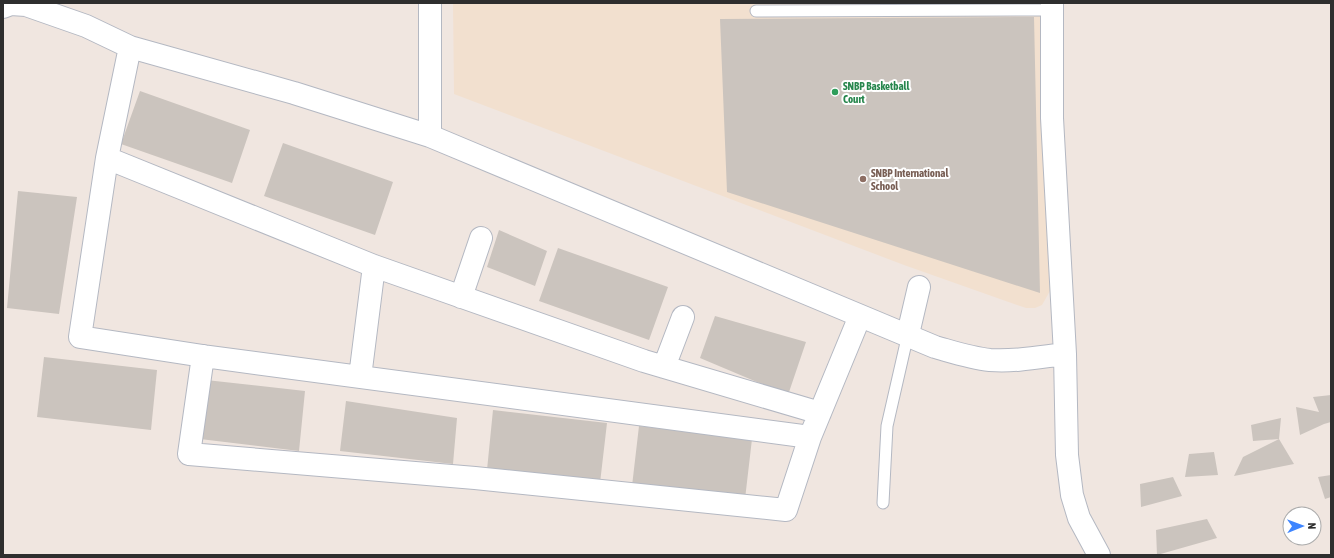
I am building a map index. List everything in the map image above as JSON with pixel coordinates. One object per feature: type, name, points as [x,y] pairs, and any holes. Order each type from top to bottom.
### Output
[{"type":"street","points":[[430,3],[430,136]]},
{"type":"street","points":[[3,7],[11,4],[26,5],[86,26],[130,47],[294,93],[430,136],[860,316],[908,334],[935,347],[970,357],[991,360],[1008,360],[1065,354]]},
{"type":"street","points":[[1052,6],[1052,118],[1065,354],[1066,455],[1072,495],[1079,518],[1099,555]]},
{"type":"street","points":[[130,47],[107,158],[80,338],[203,356],[810,437]]},
{"type":"street","points":[[107,158],[374,266],[664,367],[820,413]]},
{"type":"street","points":[[461,297],[481,238]]},
{"type":"street","points":[[360,376],[374,266]]},
{"type":"street","points":[[908,334],[919,287]]},
{"type":"street","points":[[203,356],[189,454],[475,478],[786,510],[810,437],[860,316]]},
{"type":"street","points":[[664,367],[683,317]]},
{"type":"lane","points":[[756,11],[1052,6]]},
{"type":"lane","points":[[883,503],[887,426],[908,334]]},
{"type":"shaded area","name":"SNBP International School","points":[[453,3],[1042,3],[1051,289],[1042,305],[1035,308],[1026,308],[904,265],[454,94]]},
{"type":"building","points":[[1034,17],[1040,293],[727,192],[720,19]]},
{"type":"building","points":[[140,91],[250,130],[232,183],[121,144]]},
{"type":"building","points":[[283,143],[393,182],[375,235],[264,196]]},
{"type":"building","points":[[18,191],[77,197],[59,314],[7,308]]},
{"type":"building","points":[[499,230],[547,251],[535,286],[487,267]]},
{"type":"building","points":[[558,248],[668,287],[649,340],[539,301]]},
{"type":"building","points":[[715,316],[806,342],[788,395],[700,358]]},
{"type":"building","points":[[44,357],[157,370],[151,430],[37,417]]},
{"type":"building","points":[[206,380],[305,391],[299,451],[200,439]]},
{"type":"building","points":[[1331,395],[1331,422],[1300,435],[1296,407],[1319,412],[1313,397]]},
{"type":"building","points":[[346,401],[457,418],[453,464],[340,451]]},
{"type":"building","points":[[493,410],[607,423],[600,483],[487,470]]},
{"type":"building","points":[[1281,418],[1279,439],[1253,441],[1251,425]]},
{"type":"building","points":[[639,426],[752,439],[745,499],[632,486]]},
{"type":"building","points":[[1279,439],[1294,464],[1234,476],[1243,457]]},
{"type":"building","points":[[1214,452],[1218,475],[1185,477],[1189,454]]},
{"type":"building","points":[[1331,475],[1331,497],[1325,499],[1318,477]]},
{"type":"building","points":[[1173,477],[1182,496],[1141,507],[1140,484]]},
{"type":"building","points":[[1207,519],[1217,538],[1157,555],[1156,530]]},
{"type":"place","name":"SNBP Basketball Court","points":[[835,92]]},
{"type":"place","name":"SNBP International School","points":[[863,179]]}]
